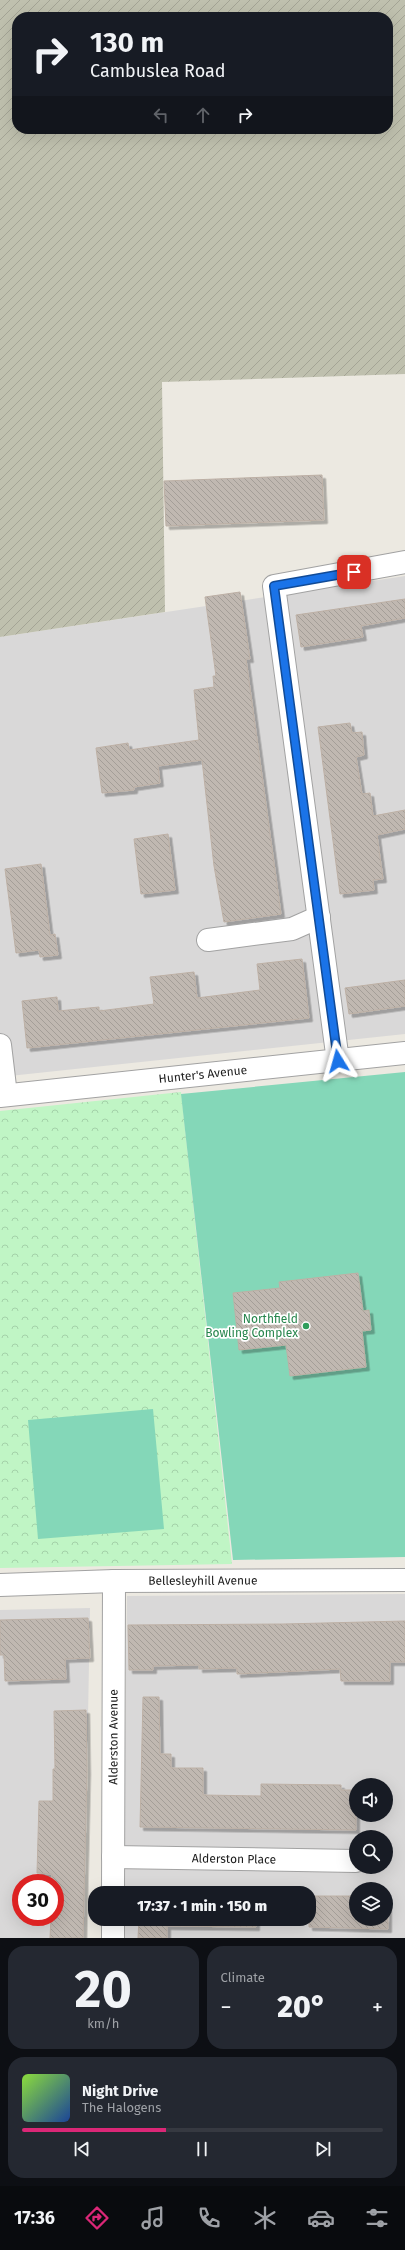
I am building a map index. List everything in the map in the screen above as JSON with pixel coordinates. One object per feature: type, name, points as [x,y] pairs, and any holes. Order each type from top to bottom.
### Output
[{"type":"street","points":[[338,1061],[274,586],[405,562]]},
{"type":"street","points":[[208,940],[292,929],[319,917]]},
{"type":"street","points":[[0,1045],[3,1095]]},
{"type":"street","name":"Hunter's Avenue","points":[[3,1095],[405,1053]]},
{"type":"street","name":"Bellesleyhill Avenue","points":[[0,1585],[114,1581],[405,1580]]},
{"type":"street","name":"Alderston Avenue","points":[[113,1886],[114,1581]]},
{"type":"street","name":"Alderston Place","points":[[113,1857],[349,1861]]},
{"type":"street","points":[[113,1926],[113,1938]]},
{"type":"shaded area","points":[[0,0],[405,0],[405,374],[162,382],[165,612],[0,637]]},
{"type":"shaded area","points":[[405,576],[405,1034],[0,1077],[0,637]]},
{"type":"shaded area","points":[[405,1594],[405,1938],[123,1938],[123,1926],[316,1926],[316,1886],[123,1886],[127,1596]]},
{"type":"shaded area","points":[[90,1608],[84,1938],[0,1938],[0,1610]]},
{"type":"green space","name":"Northfield Bowling Complex","points":[[405,1072],[405,1557],[233,1560],[181,1094]]},
{"type":"green space","points":[[181,1092],[232,1564],[0,1568],[0,1111]]},
{"type":"green space","points":[[153,1409],[164,1529],[38,1539],[28,1420]]},
{"type":"building","points":[[322,475],[324,520],[166,526],[164,481]]},
{"type":"building","points":[[240,592],[250,659],[246,659],[281,914],[224,922],[214,866],[202,760],[158,766],[160,783],[134,787],[134,790],[102,793],[96,748],[128,743],[129,750],[199,740],[194,690],[214,687],[213,676],[216,676],[205,597]]},
{"type":"building","points":[[405,599],[405,618],[361,626],[363,637],[301,647],[296,615]]},
{"type":"building","points":[[350,723],[352,733],[362,732],[364,755],[356,757],[362,794],[370,793],[373,816],[405,810],[405,829],[377,835],[383,879],[373,880],[374,890],[340,894],[318,727]]},
{"type":"building","points":[[168,834],[175,890],[141,894],[134,839]]},
{"type":"building","points":[[41,864],[50,935],[55,934],[58,955],[40,957],[39,950],[16,953],[5,869]]},
{"type":"building","points":[[302,959],[309,1018],[27,1048],[22,1001],[57,997],[58,1011],[99,1007],[99,1011],[154,1004],[150,977],[194,972],[197,998],[260,990],[257,964]]},
{"type":"building","points":[[405,980],[405,1006],[349,1014],[345,988]]},
{"type":"building","points":[[358,1273],[363,1311],[369,1310],[371,1330],[362,1331],[366,1367],[290,1376],[286,1345],[239,1350],[233,1293],[280,1288],[279,1282]]},
{"type":"building","points":[[88,1618],[90,1658],[65,1659],[66,1679],[5,1681],[4,1655],[0,1655],[0,1620]]},
{"type":"building","points":[[405,1621],[405,1662],[390,1662],[390,1681],[341,1681],[340,1669],[237,1674],[237,1668],[199,1669],[199,1665],[153,1666],[153,1670],[129,1670],[128,1625],[283,1624]]},
{"type":"building","points":[[143,1697],[159,1697],[160,1754],[171,1754],[171,1768],[203,1768],[203,1795],[261,1796],[261,1784],[341,1785],[341,1790],[349,1790],[349,1822],[356,1822],[356,1830],[140,1827]]},
{"type":"building","points":[[86,1710],[87,1771],[83,1938],[50,1938],[51,1926],[64,1926],[64,1874],[37,1873],[39,1801],[53,1801],[53,1769],[55,1769],[54,1711]]},
{"type":"building","points":[[316,1896],[349,1896],[349,1926],[388,1926],[388,1929],[309,1927],[316,1926]]},
{"type":"building","points":[[139,1926],[167,1926],[167,1938],[138,1938]]},
{"type":"building","points":[[167,1926],[256,1926],[256,1927]]},
{"type":"place","name":"Northfield Bowling Complex","points":[[306,1326]]},
{"type":"route","points":[[338,1061],[274,586],[354,572]]}]
